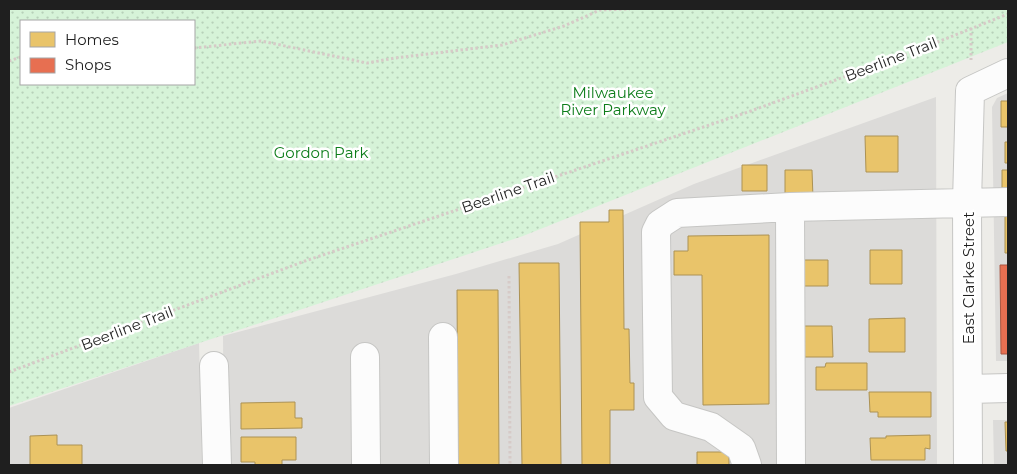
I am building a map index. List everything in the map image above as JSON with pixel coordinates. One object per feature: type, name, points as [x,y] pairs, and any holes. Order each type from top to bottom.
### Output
[{"type":"street","points":[[971,80],[1008,74]]},
{"type":"street","name":"East Clarke Street","points":[[968,465],[967,202],[971,80]]},
{"type":"street","points":[[747,465],[741,448],[711,426],[674,416],[658,397],[656,232],[660,224],[677,213],[790,207],[1008,202]]},
{"type":"street","points":[[790,207],[791,465]]},
{"type":"street","points":[[443,337],[444,465]]},
{"type":"street","points":[[365,357],[366,465]]},
{"type":"street","points":[[214,366],[217,465]]},
{"type":"street","points":[[968,389],[1008,388]]},
{"type":"path","points":[[195,48],[261,41],[367,63],[502,45],[564,26],[600,10],[630,9]]},
{"type":"path","name":"Beerline Trail","points":[[9,372],[305,261],[748,112],[915,51],[1008,14]]},
{"type":"path","points":[[971,28],[971,80]]},
{"type":"path","points":[[509,276],[510,465]]},
{"type":"shaded area","points":[[1008,93],[1008,361],[996,361],[992,107],[997,98]]},
{"type":"shaded area","points":[[936,97],[937,465],[224,465],[223,336],[456,274],[558,244],[694,184]]},
{"type":"shaded area","points":[[199,343],[202,465],[9,465],[9,408]]},
{"type":"shaded area","points":[[993,420],[1008,420],[1008,465],[994,465]]},
{"type":"green space","name":"Gordon Park","points":[[9,9],[1008,9],[1008,42],[523,236],[9,406]]},
{"type":"building: Homes","points":[[1001,101],[1008,101],[1008,127],[1001,127]]},
{"type":"building: Homes","points":[[865,136],[898,136],[898,172],[866,172]]},
{"type":"building: Homes","points":[[1005,142],[1008,142],[1008,163],[1005,163]]},
{"type":"building: Homes","points":[[742,165],[767,165],[767,191],[742,191]]},
{"type":"building: Homes","points":[[785,170],[812,170],[813,198],[785,199]]},
{"type":"building: Homes","points":[[1002,170],[1008,170],[1008,200],[1002,200]]},
{"type":"building: Homes","points":[[609,210],[623,210],[624,329],[629,329],[630,383],[634,383],[634,410],[610,410],[610,465],[582,465],[580,222],[609,222]]},
{"type":"building: Homes","points":[[1005,216],[1008,216],[1008,253],[1005,253]]},
{"type":"building: Homes","points":[[769,235],[769,404],[703,405],[702,275],[674,275],[674,251],[688,251],[688,236]]},
{"type":"building: Homes","points":[[870,250],[902,250],[902,284],[870,284]]},
{"type":"building: Homes","points":[[801,260],[828,260],[828,286],[802,286]]},
{"type":"building: Homes","points":[[519,263],[559,263],[561,465],[522,465]]},
{"type":"building: Homes","points":[[457,290],[498,290],[499,465],[458,465]]},
{"type":"building: Homes","points":[[905,318],[905,352],[869,352],[869,319]]},
{"type":"building: Homes","points":[[803,326],[832,326],[833,357],[803,357]]},
{"type":"building: Homes","points":[[826,363],[867,363],[867,390],[816,390],[816,367],[825,367]]},
{"type":"building: Homes","points":[[869,392],[931,392],[931,417],[878,417],[878,412],[870,412]]},
{"type":"building: Homes","points":[[295,402],[295,418],[302,418],[302,428],[241,429],[241,403]]},
{"type":"building: Homes","points":[[1005,422],[1008,422],[1008,451],[1006,451]]},
{"type":"building: Homes","points":[[57,435],[57,445],[82,445],[82,465],[30,465],[30,436]]},
{"type":"building: Homes","points":[[930,435],[930,449],[925,448],[925,460],[871,460],[870,438]]},
{"type":"building: Homes","points":[[241,437],[296,437],[296,460],[282,460],[282,465],[255,465],[255,462],[241,462]]},
{"type":"building: Homes","points":[[697,452],[729,452],[729,465],[697,465]]},
{"type":"building: Shops","points":[[1000,265],[1008,265],[1008,354],[1001,354]]},
{"type":"park label","name":"Milwaukee River Parkway","points":[[613,100]]}]
